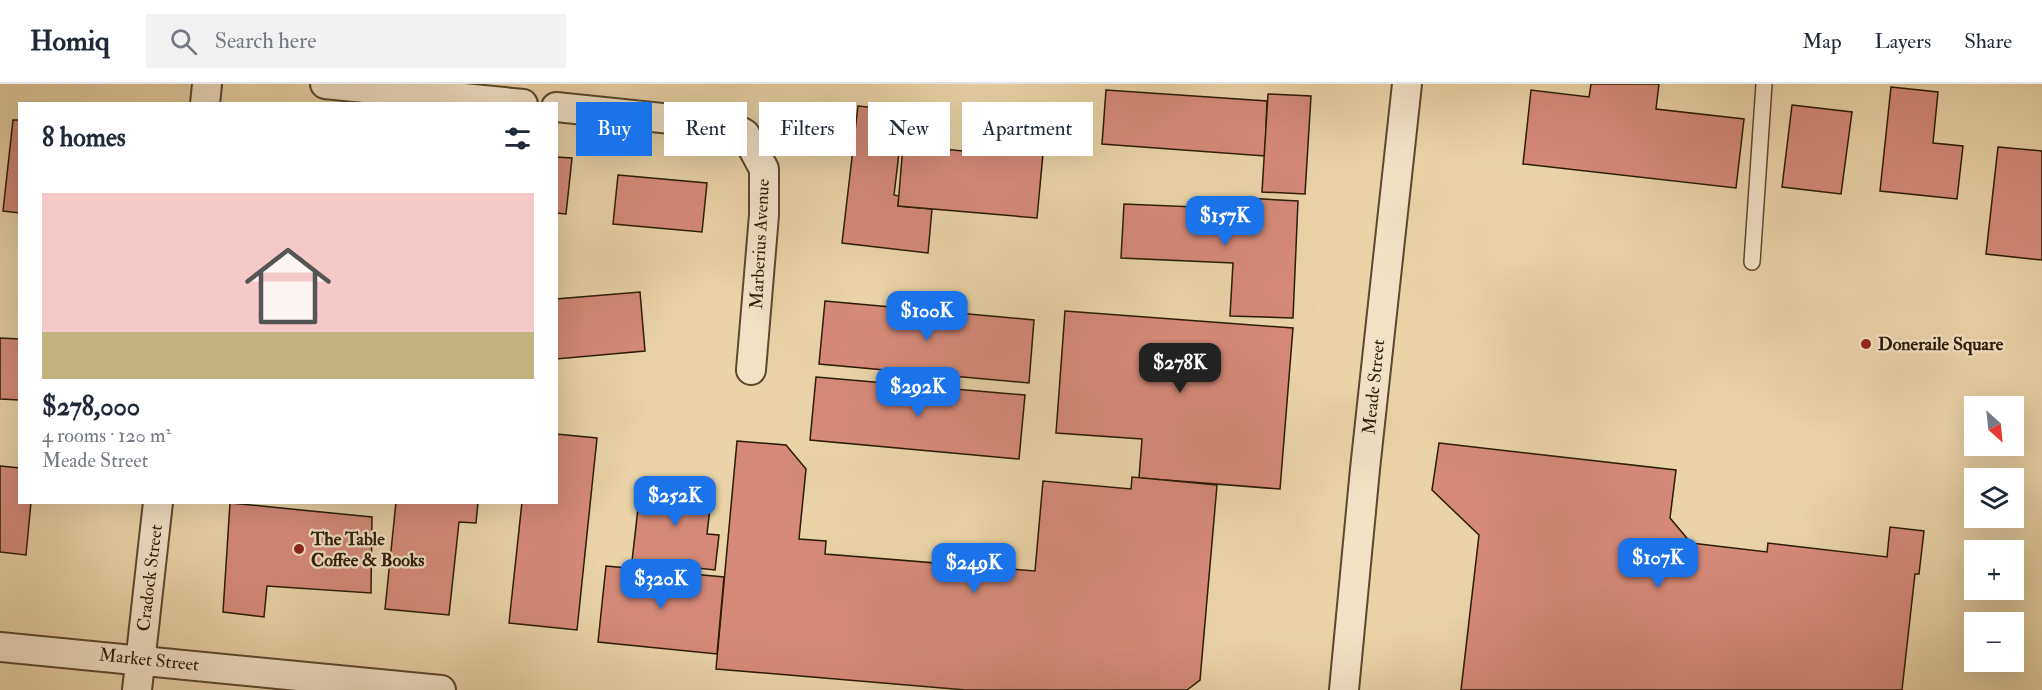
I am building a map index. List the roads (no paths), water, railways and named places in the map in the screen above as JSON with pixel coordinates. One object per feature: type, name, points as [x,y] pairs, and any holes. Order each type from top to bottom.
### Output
[{"type":"street","points":[[205,102],[207,84]]},
{"type":"street","points":[[325,84],[503,102]]},
{"type":"street","name":"Meade Street","points":[[1344,690],[1365,469],[1407,84]]},
{"type":"street","name":"Marberius Avenue","points":[[558,107],[729,125],[745,134],[764,169],[764,215],[751,370]]},
{"type":"street","name":"Cradock Street","points":[[137,690],[158,504]]},
{"type":"street","name":"Market Street","points":[[0,646],[441,690]]},
{"type":"lane","points":[[1752,262],[1764,84]]},
{"type":"place","name":"Doneraile Square","points":[[1866,344]]},
{"type":"place","name":"The Table Coffee & Books","points":[[299,549]]}]
